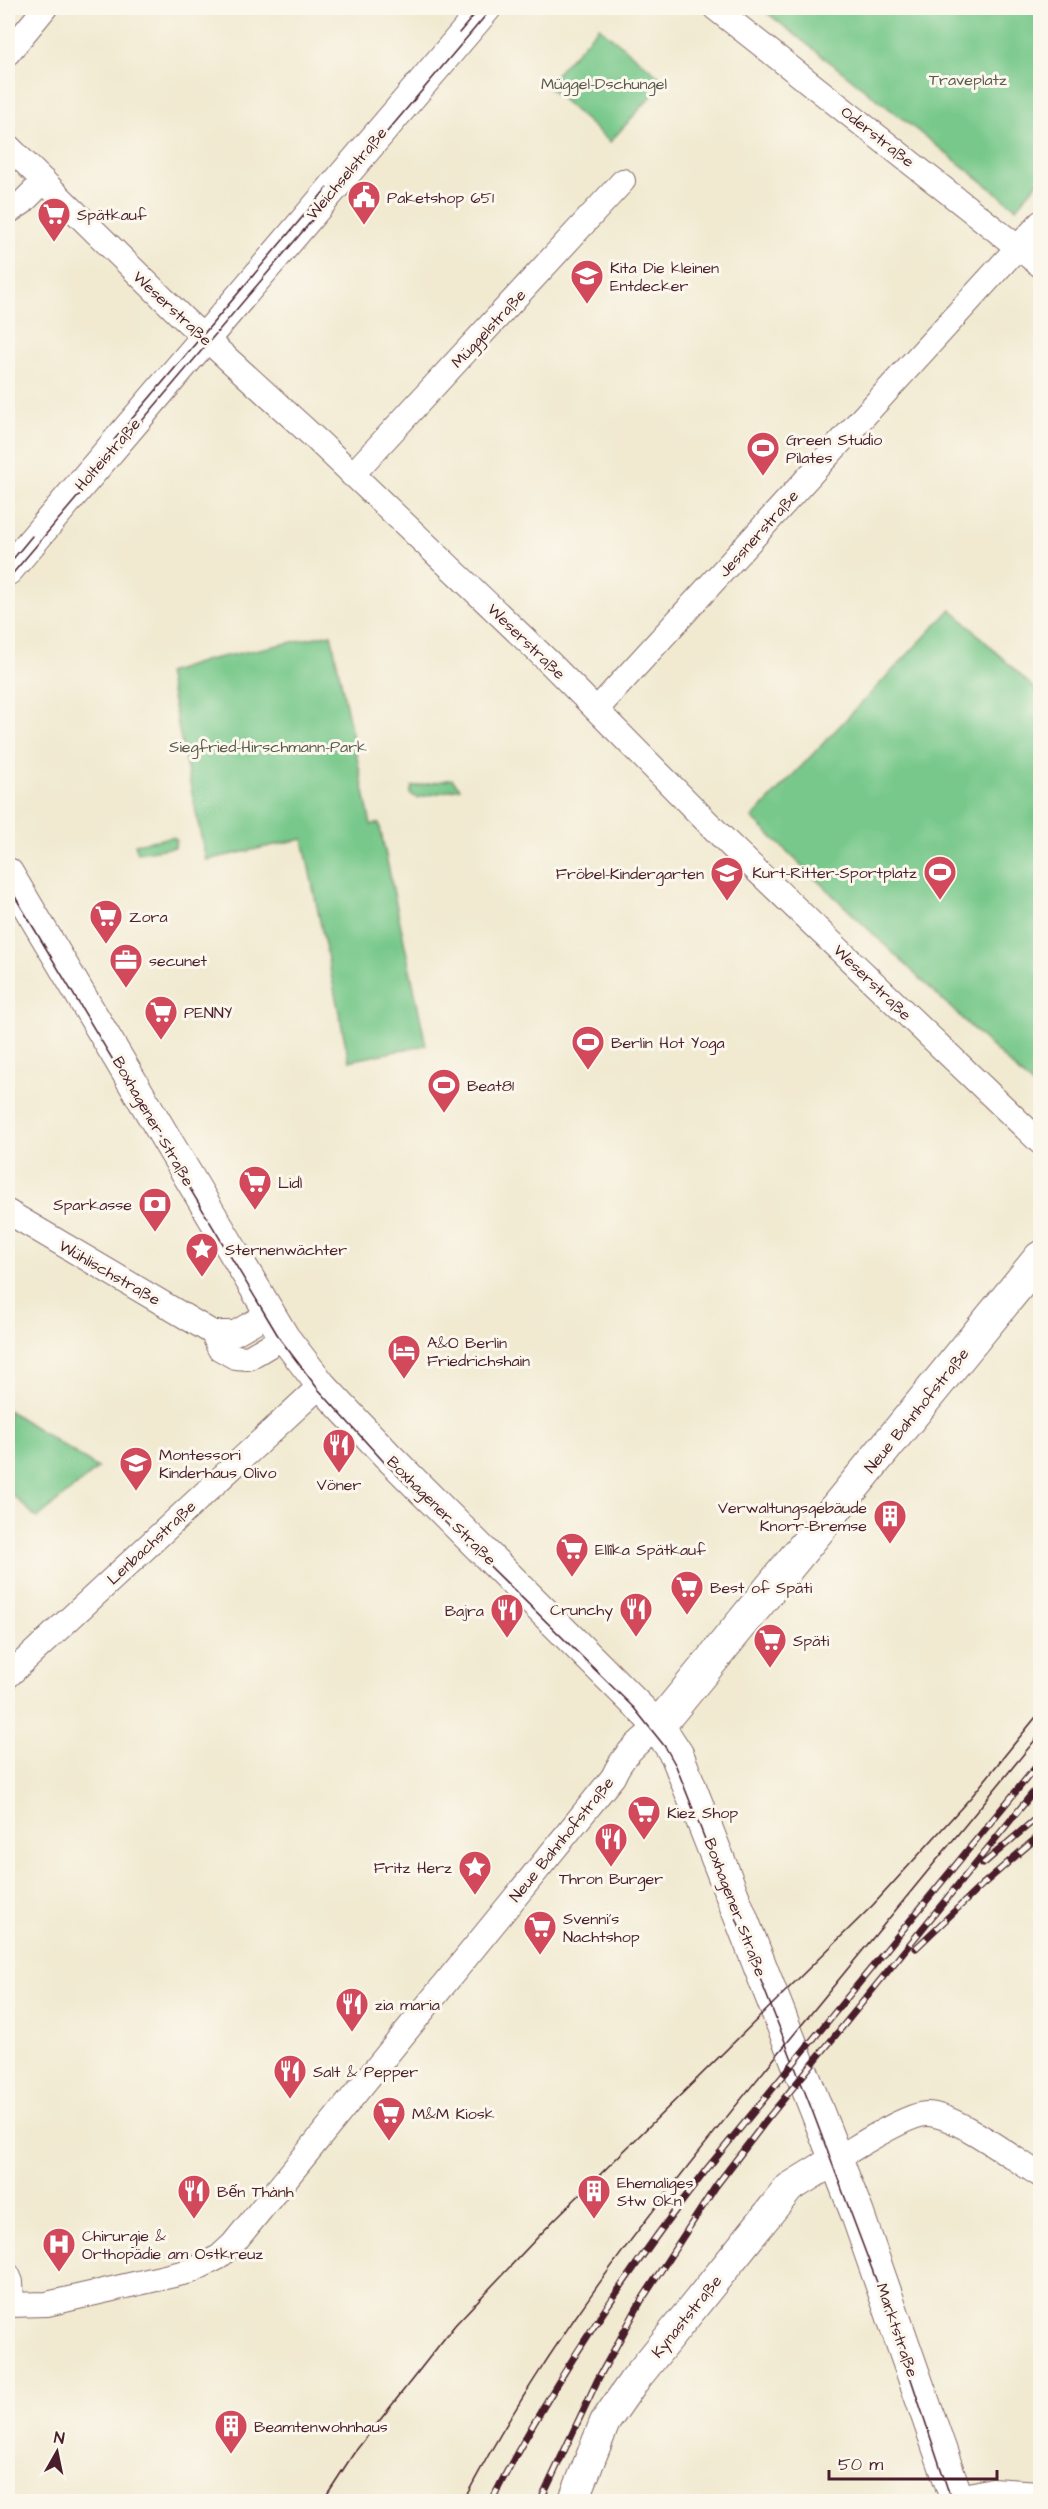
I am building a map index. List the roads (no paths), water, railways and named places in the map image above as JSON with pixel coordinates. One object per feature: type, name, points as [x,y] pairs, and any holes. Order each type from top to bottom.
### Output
[{"type":"main road","name":"Neue Bahnhofstraße","points":[[658,1726],[1041,1258]]},
{"type":"main road","name":"Boxhagener Straße","points":[[658,1726],[677,1755],[836,2159]]},
{"type":"main road","name":"Marktstraße","points":[[836,2159],[893,2313],[957,2500]]},
{"type":"street","points":[[8,53],[45,8]]},
{"type":"street","name":"Weichselstraße","points":[[206,339],[486,8]]},
{"type":"street","name":"Oderstraße","points":[[715,8],[1041,265]]},
{"type":"street","name":"Weserstraße","points":[[8,146],[206,339],[597,709],[743,857],[1041,1142]]},
{"type":"street","name":"Müggelstraße","points":[[352,475],[623,181]]},
{"type":"street","points":[[8,212],[22,203],[44,182]]},
{"type":"street","name":"Jessnerstraße","points":[[597,709],[1041,223]]},
{"type":"street","name":"Holteistraße","points":[[8,570],[206,339]]},
{"type":"street","name":"Boxhagener Straße","points":[[8,873],[276,1325],[321,1385],[520,1590],[658,1726]]},
{"type":"street","name":"Wühlischstraße","points":[[8,1212],[213,1333],[219,1348],[241,1358],[248,1358],[276,1325]]},
{"type":"street","name":"Lenbachstraße","points":[[8,1676],[321,1385]]},
{"type":"street","name":"Neue Bahnhofstraße","points":[[10,2305],[48,2304],[104,2292],[191,2271],[206,2266],[219,2257],[233,2244],[613,1777],[619,1764],[634,1745],[658,1726]]},
{"type":"street","points":[[836,2159],[906,2121],[927,2114],[944,2118],[969,2130],[1041,2175]]},
{"type":"street","name":"Kynaststraße","points":[[573,2502],[605,2422],[633,2382],[789,2188],[836,2159]]},
{"type":"street","points":[[8,2275],[11,2282],[10,2305]]},
{"type":"street","points":[[957,2500],[992,2490],[1041,2493]]},
{"type":"tram line","points":[[459,33],[480,8]]},
{"type":"tram line","points":[[8,579],[492,8]]},
{"type":"tram line","points":[[114,440],[327,188]]},
{"type":"tram line","points":[[8,565],[32,536]]},
{"type":"tram line","points":[[8,885],[280,1339],[318,1389],[384,1462],[634,1708],[666,1748],[676,1766],[812,2110],[893,2325],[952,2502]]},
{"type":"tram line","points":[[322,2502],[354,2453],[455,2325],[554,2220],[873,1905],[972,1796],[1040,1712]]},
{"type":"tram line","points":[[463,2502],[496,2442],[569,2326],[649,2216],[734,2108],[1040,1734]]},
{"type":"railway","points":[[491,2502],[564,2373],[618,2290],[676,2210],[706,2170],[1040,1762]]},
{"type":"railway","points":[[540,2502],[598,2379],[641,2301],[716,2186],[769,2117],[1040,1784]]},
{"type":"railway","points":[[983,1864],[1040,1815]]},
{"type":"railway","points":[[916,1948],[982,1885],[1040,1835]]},
{"type":"place","name":"Paketshop 651","points":[[364,226]]},
{"type":"place","name":"Spätkauf","points":[[54,243]]},
{"type":"place","name":"Kita Die kleinen Entdecker","points":[[587,305]]},
{"type":"place","name":"Green Studio Pilates","points":[[763,477]]},
{"type":"place","name":"Kurt-Ritter-Sportplatz","points":[[940,901]]},
{"type":"place","name":"Fröbel-Kindergarten","points":[[727,902]]},
{"type":"place","name":"Zora","points":[[106,945]]},
{"type":"place","name":"secunet","points":[[126,989]]},
{"type":"place","name":"PENNY","points":[[161,1041]]},
{"type":"place","name":"Berlin Hot Yoga","points":[[588,1071]]},
{"type":"place","name":"Beat81","points":[[444,1114]]},
{"type":"place","name":"Lidl","points":[[255,1211]]},
{"type":"place","name":"Sparkasse","points":[[155,1233]]},
{"type":"place","name":"Sternenwächter","points":[[202,1278]]},
{"type":"place","name":"A&O Berlin Friedrichshain","points":[[404,1380]]},
{"type":"place","name":"Vöner","points":[[339,1474]]},
{"type":"place","name":"Montessori Kinderhaus Olivo","points":[[136,1492]]},
{"type":"place","name":"Verwaltungsgebäude Knorr-Bremse","points":[[890,1545]]},
{"type":"place","name":"Ellîka Spätkauf","points":[[572,1578]]},
{"type":"place","name":"Best of Späti","points":[[687,1616]]},
{"type":"place","name":"Crunchy","points":[[636,1638]]},
{"type":"place","name":"Bajra","points":[[507,1639]]},
{"type":"place","name":"Späti","points":[[770,1669]]},
{"type":"place","name":"Kiez Shop","points":[[644,1841]]},
{"type":"place","name":"Thron Burger","points":[[611,1868]]},
{"type":"place","name":"Fritz Herz","points":[[475,1896]]},
{"type":"place","name":"Svenni's Nachtshop","points":[[540,1956]]},
{"type":"place","name":"zia maria","points":[[352,2033]]},
{"type":"place","name":"Salt & Pepper","points":[[290,2100]]},
{"type":"place","name":"M&M Kiosk","points":[[389,2142]]},
{"type":"place","name":"Bến Thành","points":[[194,2220]]},
{"type":"place","name":"Ehemaliges Stw Okn","points":[[594,2220]]},
{"type":"place","name":"Chirurgie & Orthopädie am Ostkreuz","points":[[59,2273]]},
{"type":"place","name":"Beamtenwohnhaus","points":[[231,2455]]},
{"type":"park label","name":"Traveplatz","points":[[968,79]]},
{"type":"park label","name":"Müggel-Dschungel","points":[[604,83]]},
{"type":"park label","name":"Siegfried-Hirschmann-Park","points":[[268,746]]}]
